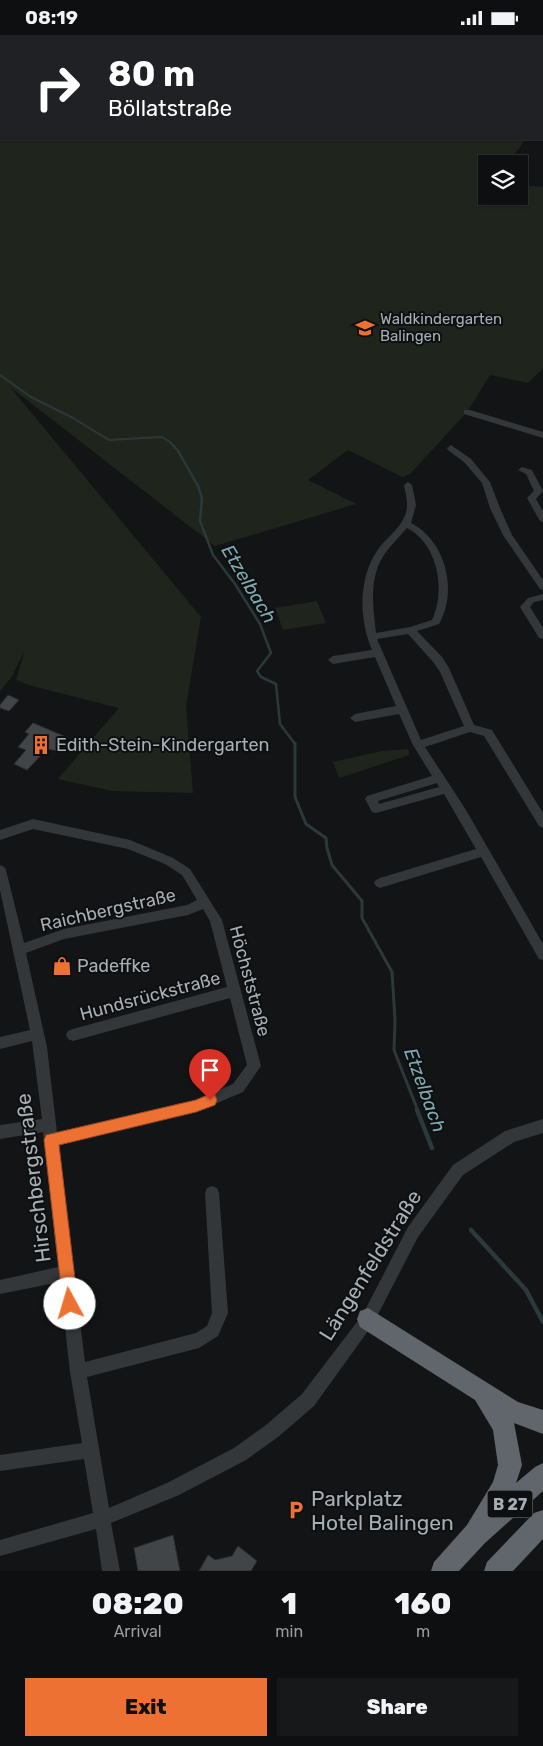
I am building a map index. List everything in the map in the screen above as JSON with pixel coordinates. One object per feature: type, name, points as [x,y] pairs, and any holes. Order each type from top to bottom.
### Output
[{"type":"highway","points":[[368,1319],[482,1394],[512,1411],[543,1422]]},
{"type":"highway","points":[[476,1534],[503,1487],[510,1465],[504,1426],[482,1394]]},
{"type":"highway","name":"B 27","points":[[443,1571],[476,1534],[543,1475]]},
{"type":"highway","name":"B 27","points":[[496,1571],[543,1522]]},
{"type":"street","points":[[467,412],[543,435]]},
{"type":"street","points":[[451,448],[468,461],[486,482],[495,508],[508,535],[543,587]]},
{"type":"street","points":[[522,470],[529,472],[539,492],[531,498],[543,519]]},
{"type":"street","points":[[408,485],[412,505],[406,524],[381,553],[373,568],[367,594],[371,637],[418,745],[484,851],[543,955]]},
{"type":"street","points":[[371,637],[410,630],[436,622],[442,608],[443,577],[439,558],[421,533],[415,527],[406,524]]},
{"type":"street","points":[[543,597],[531,600],[525,607],[543,636]]},
{"type":"street","points":[[410,630],[438,660],[445,671],[470,728]]},
{"type":"street","points":[[333,660],[377,653]]},
{"type":"street","points":[[355,718],[403,709]]},
{"type":"street","points":[[418,745],[470,728],[488,733],[543,823]]},
{"type":"street","points":[[439,778],[371,799],[376,809],[446,789]]},
{"type":"street","name":"Höchststraße","points":[[0,835],[33,824],[130,845],[169,861],[186,871],[216,920],[254,1066],[238,1088],[196,1106],[50,1133]]},
{"type":"street","points":[[380,883],[484,851]]},
{"type":"street","name":"Hirschbergstraße","points":[[0,870],[8,897],[40,1047],[78,1372],[111,1571]]},
{"type":"street","name":"Raichbergstraße","points":[[19,950],[64,935],[188,910],[204,903]]},
{"type":"street","name":"Hundsrückstraße","points":[[73,1035],[235,991]]},
{"type":"street","points":[[0,1043],[36,1034]]},
{"type":"street","name":"Längenfeldstraße","points":[[0,1548],[102,1519],[173,1489],[240,1454],[272,1431],[308,1400],[368,1319],[412,1232],[458,1171],[510,1136],[543,1126]]},
{"type":"street","points":[[0,1132],[50,1133]]},
{"type":"street","points":[[78,1372],[199,1340],[213,1331],[220,1313],[212,1193]]},
{"type":"street","points":[[0,1287],[67,1273]]},
{"type":"street","points":[[0,1463],[92,1451]]},
{"type":"shaded area","points":[[0,140],[525,140],[514,155],[478,155],[478,205],[528,205],[528,186],[543,187],[543,368],[528,383],[490,375],[467,412],[410,474],[402,477],[348,450],[308,480],[356,504],[215,546],[10,387],[201,617],[186,706],[193,793],[112,791],[58,779],[119,708],[32,686],[16,680],[25,650],[11,678],[0,691]]},
{"type":"shaded area","points":[[317,601],[326,623],[283,630],[275,608]]},
{"type":"shaded area","points":[[408,749],[409,755],[339,778],[333,762],[382,751]]},
{"type":"building","points":[[8,695],[19,700],[9,711],[0,708],[0,705]]},
{"type":"building","name":"Edith-Stein-Kindergarten","points":[[33,723],[64,736],[60,742],[64,744],[58,751],[47,749],[27,770],[14,764],[26,750],[18,747],[29,734],[25,732]]},
{"type":"building","points":[[173,1535],[180,1571],[138,1571],[134,1548]]},
{"type":"building","points":[[238,1546],[257,1561],[251,1571],[199,1571],[208,1555],[215,1560],[232,1556]]},
{"type":"waterway","name":"Etzelbach","points":[[0,375],[31,397],[73,418],[109,440],[162,437],[170,442],[179,452]]},
{"type":"waterway","name":"Etzelbach","points":[[178,451],[198,486],[202,498],[200,521],[213,555],[235,584],[260,624],[271,653],[257,671],[261,677],[276,684],[280,724],[295,744]]},
{"type":"waterway","name":"Etzelbach","points":[[295,744],[295,797],[306,824],[326,838],[332,865],[362,901],[362,918],[392,972],[395,1020],[394,1050],[418,1111]]},
{"type":"waterway","name":"Etzelbach","points":[[417,1110],[432,1148]]},
{"type":"waterway","name":"Etzelbach","points":[[471,1230],[526,1290],[543,1322]]},
{"type":"place","name":"Waldkindergarten Balingen","points":[[365,328]]},
{"type":"place","name":"Edith-Stein-Kindergarten","points":[[41,745]]},
{"type":"place","name":"Padeffke","points":[[62,966]]},
{"type":"place","name":"Parkplatz Hotel Balingen","points":[[296,1510]]},
{"type":"route","points":[[70,1304],[51,1140],[196,1106],[210,1100]]}]
